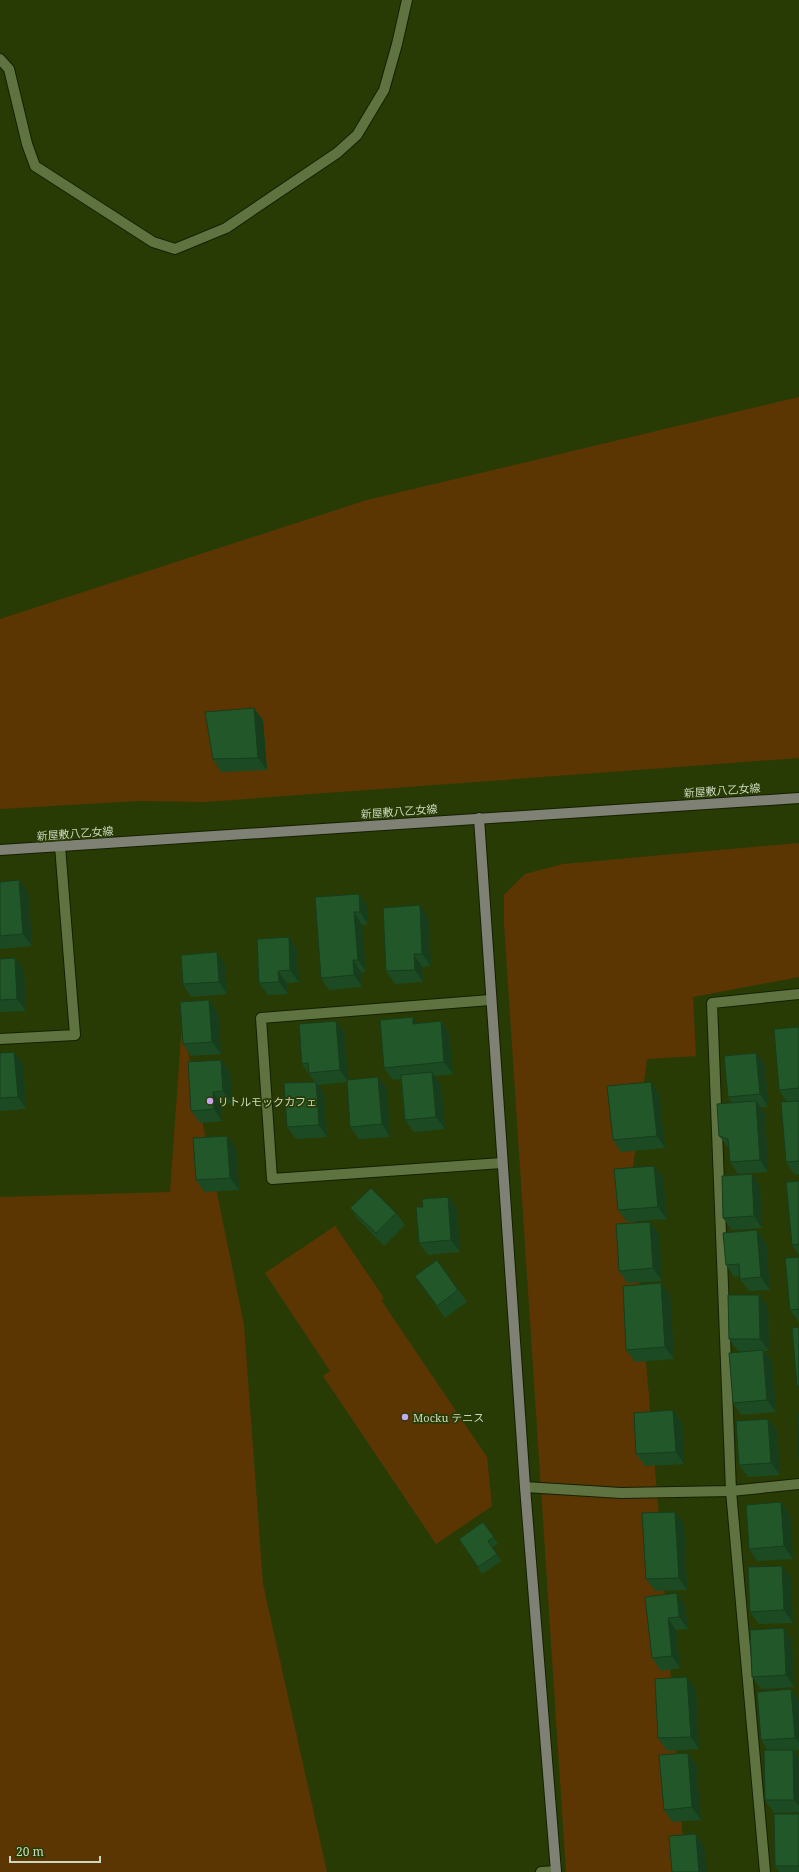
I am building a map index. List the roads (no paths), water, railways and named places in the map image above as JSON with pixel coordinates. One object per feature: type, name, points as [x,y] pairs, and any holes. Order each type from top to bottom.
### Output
[{"type":"street","points":[[0,59],[9,69],[27,144],[35,166],[154,242],[175,249],[226,228],[337,153],[357,135],[384,90],[397,44],[407,0]]},
{"type":"street","name":"新屋敷八乙女線","points":[[0,850],[799,798]]},
{"type":"street","points":[[479,818],[490,1000],[525,1487],[556,1871],[541,1872]]},
{"type":"street","points":[[0,1039],[75,1035],[60,846]]},
{"type":"street","points":[[765,1872],[731,1491],[712,1003],[799,994]]},
{"type":"street","points":[[490,1000],[261,1018],[272,1179],[502,1163]]},
{"type":"street","points":[[525,1487],[621,1493],[731,1491],[799,1484]]},
{"type":"place","name":"リトルモックカフェ","points":[[210,1101]]},
{"type":"place","name":"Mocku テニス","points":[[405,1417]]}]
